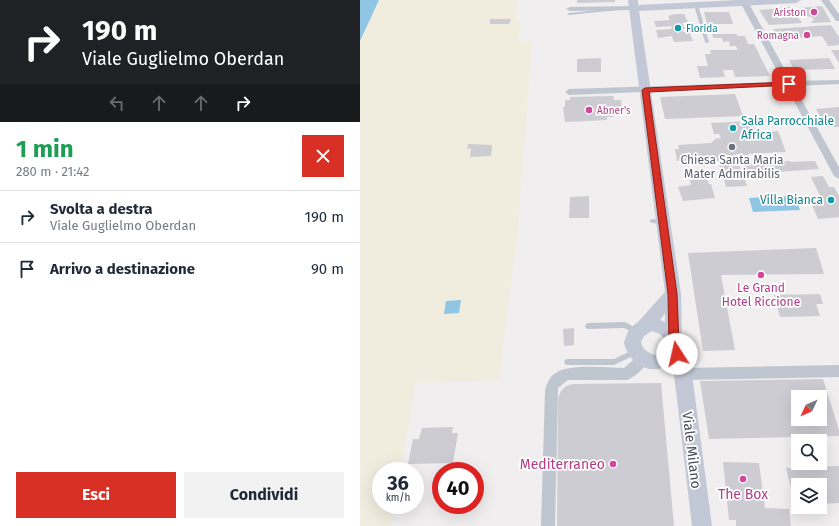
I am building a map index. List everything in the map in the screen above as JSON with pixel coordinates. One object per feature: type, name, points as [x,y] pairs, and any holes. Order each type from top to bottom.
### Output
[{"type":"street","points":[[570,12],[618,9],[634,4],[696,5],[744,1],[796,0]]},
{"type":"street","points":[[825,0],[839,19]]},
{"type":"street","points":[[744,1],[839,176]]},
{"type":"street","name":"Viale Milano","points":[[634,4],[645,90],[657,221],[673,294],[674,343],[684,374],[702,526]]},
{"type":"street","points":[[569,92],[839,82]]},
{"type":"street","points":[[673,294],[641,328],[632,342],[646,357],[684,374],[839,371]]},
{"type":"street","points":[[548,526],[551,390],[553,383],[567,374],[627,374],[646,357],[671,354],[674,343],[673,337],[664,328],[652,324],[641,328]]},
{"type":"lane","points":[[696,5],[707,42]]},
{"type":"lane","points":[[588,326],[625,325],[641,328]]},
{"type":"lane","points":[[567,362],[614,362],[646,357]]},
{"type":"sand","points":[[379,0],[517,0],[515,21],[521,23],[518,41],[532,41],[518,225],[499,380],[416,383],[402,462],[372,462],[372,514],[388,514],[395,519],[389,526],[360,526],[360,41]]},
{"type":"water","points":[[360,0],[379,0],[360,41]]},
{"type":"water","points":[[795,196],[800,210],[753,212],[749,198]]},
{"type":"water","points":[[461,300],[459,313],[444,314],[446,301]]},
{"type":"building","points":[[577,0],[615,0],[615,2],[577,3]]},
{"type":"building","name":"Ariston","points":[[822,6],[831,22],[812,23],[811,21],[814,21],[812,17],[805,16],[800,8]]},
{"type":"building","points":[[791,7],[802,23],[769,25],[759,10]]},
{"type":"building","points":[[704,12],[729,12],[733,24],[707,24]]},
{"type":"building","name":"Florida","points":[[684,14],[688,22],[682,23],[685,29],[682,29],[683,32],[689,31],[693,41],[674,42],[672,36],[658,38],[656,30],[672,29],[671,26],[656,27],[654,21],[670,20],[668,16]]},
{"type":"building","points":[[490,19],[511,19],[510,23],[508,24],[490,24]]},
{"type":"building","name":"Romagna","points":[[831,25],[839,37],[839,45],[828,46],[822,36],[779,39],[773,29]]},
{"type":"building","points":[[712,34],[737,34],[737,36],[745,36],[748,44],[754,44],[770,76],[735,77],[733,70],[723,70],[725,77],[700,78],[697,66],[708,66],[705,54],[711,54],[710,50],[738,50],[736,46],[730,46],[729,41],[723,42],[722,38],[713,38]]},
{"type":"building","points":[[831,50],[839,50],[839,63]]},
{"type":"building","points":[[601,58],[601,72],[577,72],[577,59]]},
{"type":"building","points":[[829,58],[835,69],[794,70],[789,60]]},
{"type":"building","points":[[735,94],[743,116],[665,119],[660,97]]},
{"type":"building","name":"Abner's","points":[[613,96],[614,100],[621,100],[622,109],[615,109],[614,117],[607,117],[607,120],[565,122],[563,107],[565,107],[565,100],[570,100],[570,97]]},
{"type":"building","points":[[839,107],[839,127],[826,127],[816,109]]},
{"type":"building","name":"Chiesa Santa Maria Mater Admirabilis","points":[[751,121],[756,133],[778,131],[786,152],[748,154],[750,159],[742,159],[741,154],[736,154],[738,159],[713,161],[713,158],[703,158],[704,161],[677,161],[675,149],[679,149],[678,145],[711,143],[715,139],[721,138],[719,134],[714,134],[711,123]]},
{"type":"building","points":[[468,144],[492,145],[491,156],[470,157],[471,148],[467,149]]},
{"type":"building","points":[[815,161],[819,169],[748,174],[744,164]]},
{"type":"building","points":[[738,162],[747,186],[726,187],[719,163]]},
{"type":"building","name":"Villa Bianca","points":[[823,176],[829,187],[834,187],[839,196],[839,217],[818,219],[812,205],[824,204],[811,177]]},
{"type":"building","points":[[707,179],[709,184],[711,184],[715,198],[683,201],[678,187],[691,185],[690,180]]},
{"type":"building","points":[[589,196],[589,218],[569,218],[570,197]]},
{"type":"building","points":[[816,248],[824,274],[721,275],[735,350],[703,351],[688,253]]},
{"type":"building","points":[[820,294],[823,304],[816,304],[820,316],[780,317],[774,295]]},
{"type":"building","points":[[574,328],[574,345],[564,346],[563,329]]},
{"type":"building","points":[[823,379],[826,390],[791,390],[791,426],[827,426],[827,392],[839,430],[839,436],[827,436],[827,434],[791,434],[791,437],[709,439],[700,381]]},
{"type":"building","name":"Mediterraneo","points":[[661,383],[674,526],[557,526],[558,398],[561,391],[566,386],[573,384]]},
{"type":"building","points":[[453,427],[452,433],[458,433],[453,462],[424,464],[424,462],[408,462],[413,439],[419,439],[422,428]]},
{"type":"building","name":"The Box","points":[[723,462],[759,463],[765,508],[789,509],[791,526],[736,526],[736,520],[729,520]]},
{"type":"building","points":[[827,466],[839,466],[839,503],[827,504],[827,478],[791,478],[791,489],[786,468],[791,468],[791,470],[827,470]]},
{"type":"place","name":"Ariston","points":[[814,12]]},
{"type":"place","name":"Florida","points":[[678,28]]},
{"type":"place","name":"Romagna","points":[[807,35]]},
{"type":"place","name":"Abner's","points":[[589,110]]},
{"type":"place","name":"Sala Parrocchiale Africa","points":[[733,128]]},
{"type":"place","name":"Chiesa Santa Maria Mater Admirabilis","points":[[732,147]]},
{"type":"place","name":"Villa Bianca","points":[[831,200]]},
{"type":"place","name":"Le Grand Hotel Riccione","points":[[761,275]]},
{"type":"place","name":"Mediterraneo","points":[[613,464]]},
{"type":"place","name":"The Box","points":[[743,479]]},
{"type":"route","points":[[677,354],[674,343],[673,294],[645,90],[789,84]]}]
